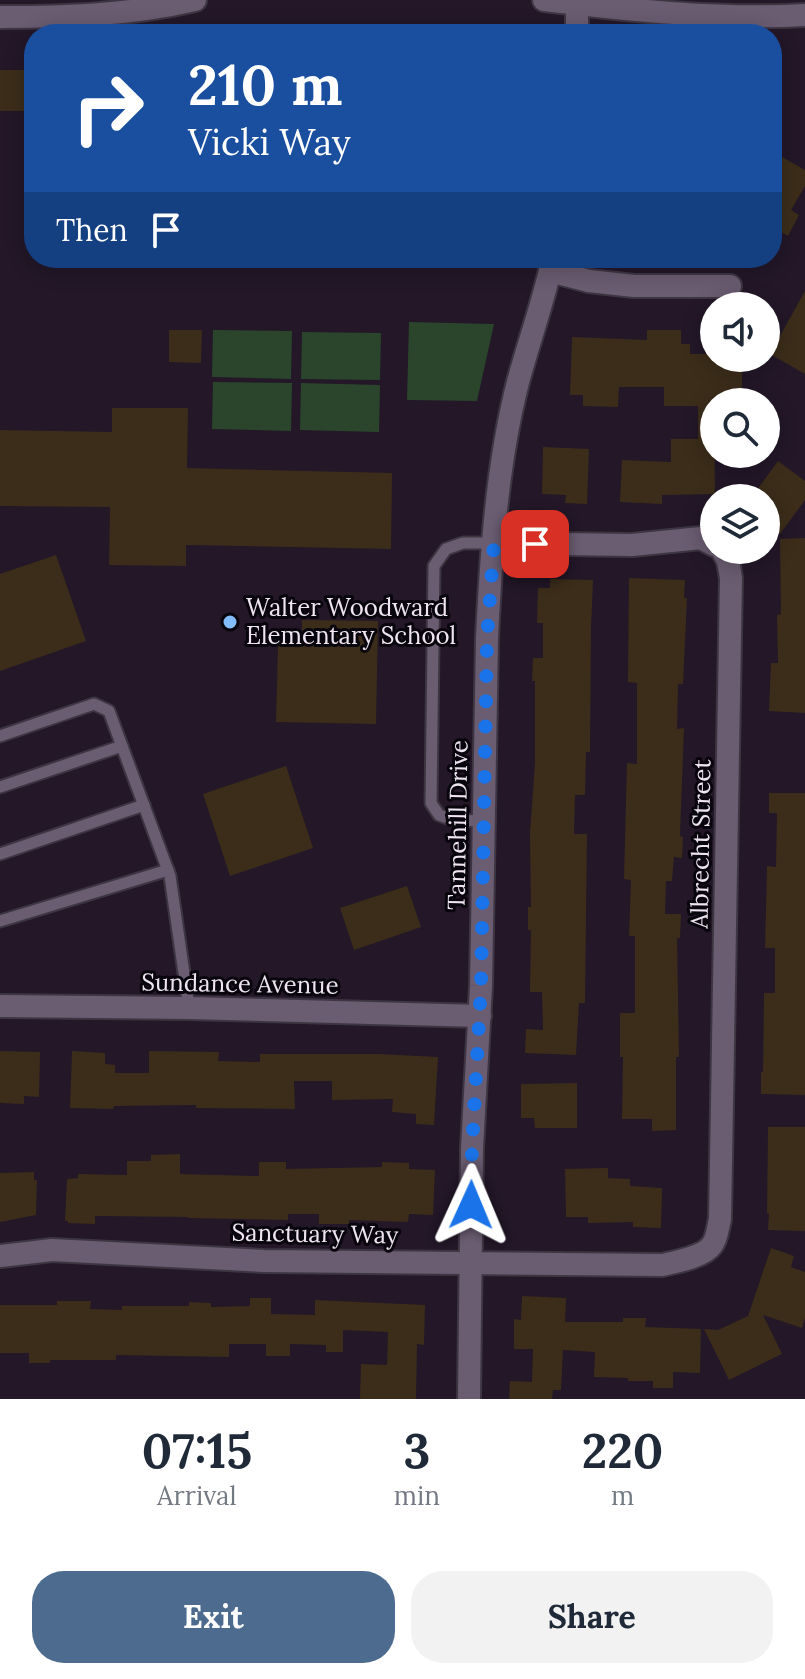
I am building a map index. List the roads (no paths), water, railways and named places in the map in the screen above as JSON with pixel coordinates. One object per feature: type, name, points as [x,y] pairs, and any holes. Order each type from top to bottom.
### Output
[{"type":"street","points":[[0,17],[87,8],[168,6],[195,0]]},
{"type":"street","points":[[544,0],[748,16],[805,15]]},
{"type":"street","points":[[577,2],[577,24]]},
{"type":"street","name":"Tannehill Drive","points":[[469,1399],[469,1262],[480,1016],[487,638],[502,461],[518,383],[550,268]]},
{"type":"street","points":[[560,268],[589,281],[634,286],[730,286]]},
{"type":"street","points":[[494,543],[632,545],[700,538]]},
{"type":"street","name":"Albrecht Street","points":[[722,1141],[731,578],[729,564]]},
{"type":"street","name":"Sundance Avenue","points":[[0,1006],[480,1016]]},
{"type":"street","name":"Sanctuary Way","points":[[0,1256],[52,1250],[264,1261],[662,1265],[704,1252],[712,1246],[720,1219],[722,1141]]},
{"type":"lane","points":[[483,821],[453,820],[439,815],[431,803],[434,566],[446,549],[463,543],[494,543]]},
{"type":"lane","points":[[0,736],[94,704],[109,711],[168,870],[189,1008]]},
{"type":"lane","points":[[0,787],[122,746]]},
{"type":"lane","points":[[0,854],[144,805]]},
{"type":"lane","points":[[0,921],[168,870]]},
{"type":"place","name":"Walter Woodward Elementary School","points":[[230,622]]}]
